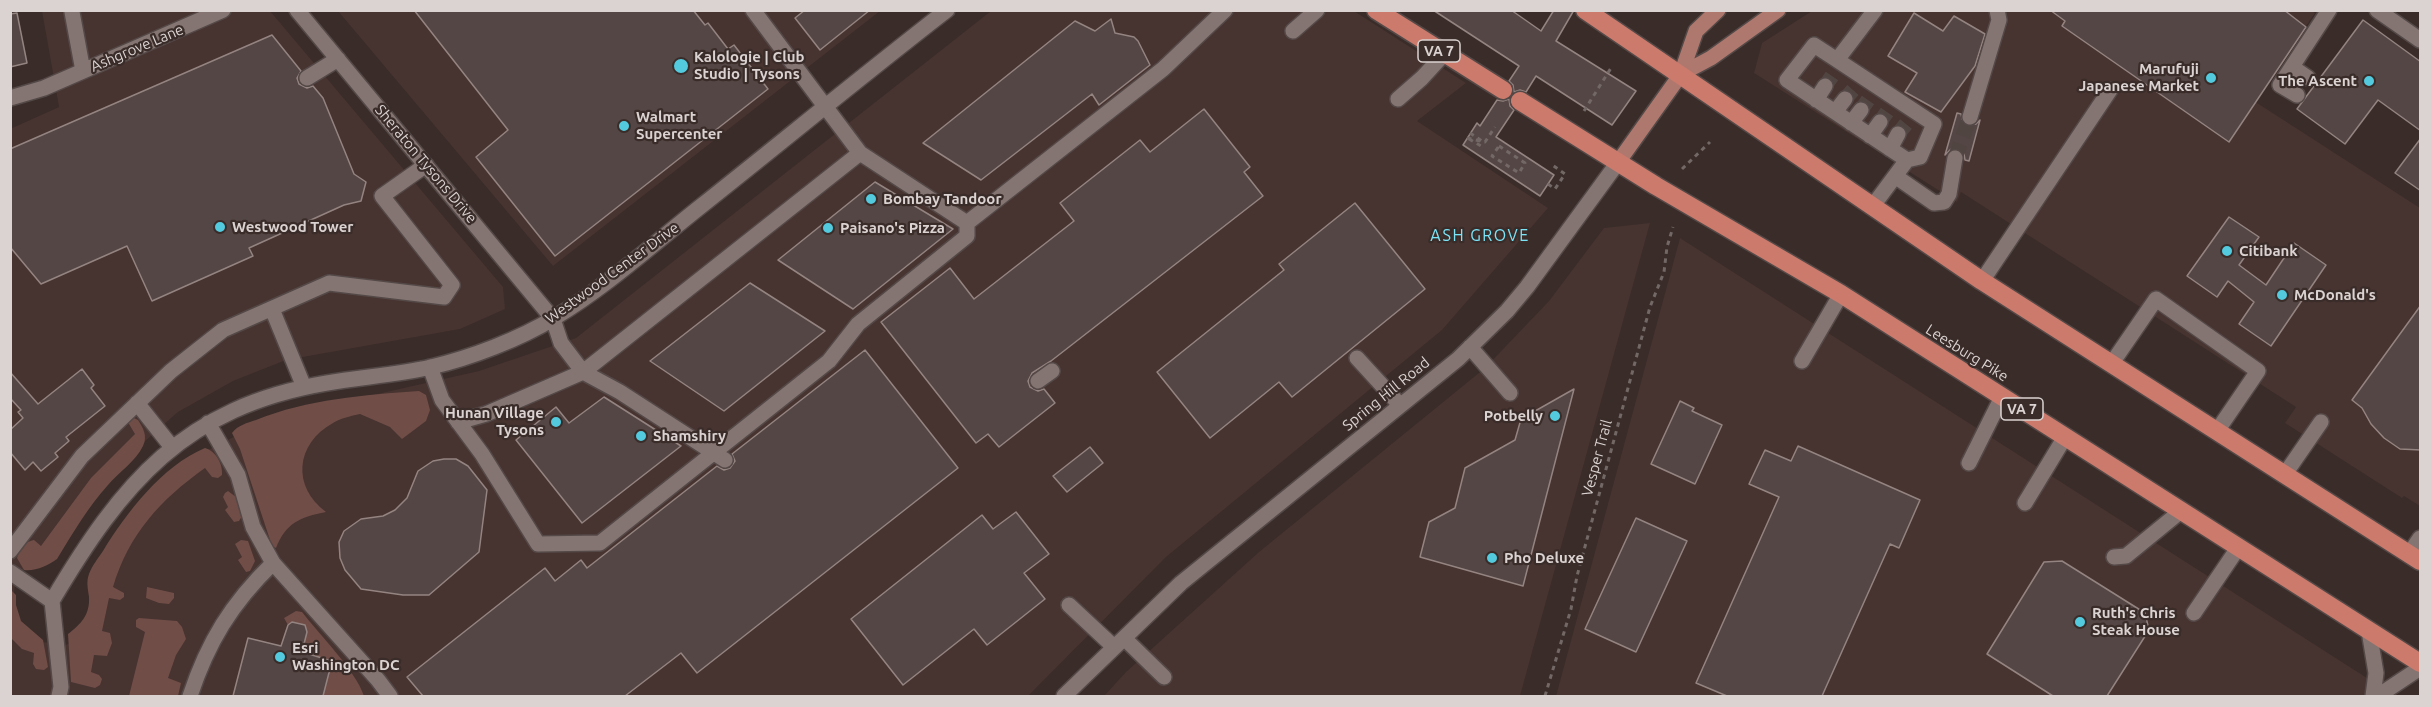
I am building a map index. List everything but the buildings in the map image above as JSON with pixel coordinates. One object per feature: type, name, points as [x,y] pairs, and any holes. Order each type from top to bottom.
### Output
[{"type":"highway","name":"VA 7","points":[[1376,10],[1503,90]]},
{"type":"highway","points":[[1585,10],[1982,281],[2415,557]]},
{"type":"highway","name":"Leesburg Pike","points":[[1520,100],[1656,186],[1841,294],[2421,666]]},
{"type":"main road","name":"Spring Hill Road","points":[[1619,161],[1681,74],[1696,31],[1718,10]]},
{"type":"main road","name":"Spring Hill Road","points":[[1681,74],[1711,58],[1778,10]]},
{"type":"street","name":"Ashgrove Lane","points":[[10,98],[44,88],[224,10]]},
{"type":"street","name":"Sheraton Tysons Drive","points":[[297,10],[553,319],[561,343],[583,372]]},
{"type":"street","points":[[753,10],[860,153],[967,223]]},
{"type":"street","name":"Westwood Center Drive","points":[[52,601],[114,505],[171,446],[208,423],[245,405],[304,387],[430,367],[514,338],[553,319],[620,271],[946,10]]},
{"type":"street","points":[[967,223],[1163,69],[1224,10]]},
{"type":"street","points":[[1293,31],[1317,10]]},
{"type":"street","points":[[1816,100],[1875,10]]},
{"type":"street","points":[[1970,117],[1999,20],[1997,10]]},
{"type":"street","points":[[2297,95],[2280,85],[2329,10]]},
{"type":"street","points":[[2377,10],[2421,40]]},
{"type":"street","points":[[72,12],[83,71]]},
{"type":"street","points":[[1872,207],[1907,160],[1920,157],[1934,124],[1906,123],[1853,89],[1840,62],[1814,45],[1786,80],[1907,160]]},
{"type":"street","points":[[1398,99],[1444,54]]},
{"type":"street","points":[[307,78],[338,59]]},
{"type":"street","points":[[2292,67],[2308,78]]},
{"type":"street","points":[[1835,112],[1853,89]]},
{"type":"street","points":[[1982,281],[2110,90]]},
{"type":"street","points":[[1851,123],[1869,99]]},
{"type":"street","points":[[1870,136],[1887,111]]},
{"type":"street","points":[[1890,149],[1906,123]]},
{"type":"street","points":[[458,422],[486,414],[583,372],[860,153]]},
{"type":"street","points":[[1895,176],[1934,203],[1944,201],[1949,194],[1956,158]]},
{"type":"street","name":"Spring Hill Road","points":[[1064,696],[1181,583],[1470,347],[1507,311],[1527,287],[1619,161]]},
{"type":"street","points":[[10,551],[82,456],[171,371],[223,330],[328,283],[444,297],[452,285],[382,196],[426,165]]},
{"type":"street","points":[[430,367],[442,400],[482,454],[538,544],[600,543],[720,456],[813,382],[858,324],[967,236],[967,223]]},
{"type":"street","points":[[1802,362],[1841,294]]},
{"type":"street","points":[[2112,363],[2156,299],[2258,371],[2217,431]]},
{"type":"street","points":[[272,309],[304,387]]},
{"type":"street","points":[[1470,347],[1510,393]]},
{"type":"street","points":[[1357,358],[1400,405]]},
{"type":"street","points":[[1038,381],[1052,371]]},
{"type":"street","points":[[583,372],[620,392],[720,456]]},
{"type":"street","points":[[1969,463],[2002,397]]},
{"type":"street","points":[[137,404],[171,446]]},
{"type":"street","points":[[2285,474],[2321,422]]},
{"type":"street","points":[[208,423],[238,475],[253,527],[273,563],[390,696]]},
{"type":"street","points":[[2025,503],[2065,437]]},
{"type":"street","points":[[2114,557],[2126,556],[2181,511]]},
{"type":"street","points":[[2415,557],[2421,537]]},
{"type":"street","points":[[2194,613],[2238,548]]},
{"type":"street","points":[[190,696],[203,658],[225,619],[249,586],[273,563]]},
{"type":"street","points":[[10,572],[52,601],[61,687],[59,696]]},
{"type":"street","points":[[1069,605],[1164,678]]},
{"type":"street","points":[[2369,631],[2376,673],[2373,696]]},
{"type":"street","points":[[2378,696],[2421,666]]},
{"type":"path","points":[[1584,111],[1611,68]]},
{"type":"path","points":[[1482,142],[1481,146],[1467,138],[1471,137],[1485,142],[1495,127]]},
{"type":"path","points":[[1682,170],[1710,142]]},
{"type":"path","points":[[1499,146],[1525,163],[1519,173],[1492,156],[1499,146]]},
{"type":"path","points":[[1548,184],[1555,189],[1565,174],[1551,164]]},
{"type":"path","name":"Vesper Trail","points":[[1545,696],[1650,306],[1664,272],[1667,247],[1673,228]]},
{"type":"shaded area","points":[[42,11],[270,11],[503,287],[505,309],[460,329],[286,360],[233,381],[178,412],[109,473],[56,549],[17,574],[11,611],[35,641],[66,645],[91,631],[110,556],[206,451],[271,418],[479,371],[576,338],[991,11],[1354,11],[1466,83],[1417,121],[1548,208],[1442,330],[1166,557],[1028,696],[11,696],[10,129],[59,107]]},
{"type":"shaded area","points":[[338,11],[880,11],[553,266]]},
{"type":"shaded area","points":[[1812,11],[2312,11],[2315,13],[2254,101],[2420,208],[2420,506],[2404,496],[2402,498],[2285,423],[2296,407],[1961,192],[1957,202],[1754,73],[1762,43]]},
{"type":"shaded area","points":[[1650,223],[1520,696],[1104,696],[1126,672],[1259,552],[1485,368],[1549,301],[1604,228]]},
{"type":"shaded area","points":[[1680,238],[2395,696],[1556,696]]},
{"type":"shaded area","points":[[419,391],[426,395],[430,410],[426,421],[402,439],[390,427],[360,414],[339,420],[320,432],[311,442],[302,466],[307,490],[326,512],[295,522],[284,533],[276,548],[272,546],[240,449],[232,433],[234,430],[296,407],[357,396]]},
{"type":"shaded area","points":[[129,419],[138,420],[145,435],[140,451],[94,502],[57,559],[41,568],[24,570],[17,558],[21,549],[34,540],[41,546],[91,478],[135,434],[129,424]]},
{"type":"shaded area","points":[[205,448],[218,458],[222,475],[218,478],[212,477],[205,468],[160,506],[137,534],[113,587],[124,593],[124,597],[120,600],[109,598],[102,631],[110,633],[112,643],[107,656],[94,655],[91,672],[102,679],[100,685],[95,688],[71,682],[68,634],[81,623],[88,609],[88,580],[93,565],[134,506],[160,478],[189,456]]},
{"type":"shaded area","points":[[228,491],[236,497],[242,516],[239,521],[234,522],[225,510],[228,507],[223,497]]},
{"type":"shaded area","points":[[241,540],[248,541],[255,561],[250,571],[246,572],[238,560],[242,557],[235,544]]},
{"type":"shaded area","points":[[147,587],[174,593],[174,598],[169,604],[146,598]]},
{"type":"shaded area","points":[[10,589],[16,595],[16,605],[21,621],[43,640],[48,667],[44,670],[36,669],[33,664],[34,653],[22,649],[11,638]]},
{"type":"shaded area","points":[[296,611],[302,612],[336,653],[353,675],[364,696],[323,696],[332,661],[302,652],[305,625],[293,622],[288,625],[284,618]]},
{"type":"shaded area","points":[[139,618],[177,621],[182,627],[186,639],[176,655],[168,678],[181,683],[178,696],[129,696],[145,632],[136,627],[136,620]]},
{"type":"tunnel","points":[[1825,86],[1832,76]]},
{"type":"tunnel","points":[[1845,99],[1853,90]]},
{"type":"tunnel","points":[[1861,110],[1868,100]]},
{"type":"tunnel","points":[[1880,122],[1887,112]]},
{"type":"tunnel","points":[[1955,158],[1970,117]]},
{"type":"tunnel","points":[[1898,134],[1906,124]]},
{"type":"place","name":"Kalologie | Club Studio | Tysons","points":[[681,66]]},
{"type":"place","name":"Marufuji Japanese Market","points":[[2211,78]]},
{"type":"place","name":"The Ascent","points":[[2369,81]]},
{"type":"place","name":"Walmart Supercenter","points":[[624,126]]},
{"type":"place","name":"Bombay Tandoor","points":[[871,199]]},
{"type":"place","name":"Westwood Tower","points":[[220,227]]},
{"type":"place","name":"Paisano's Pizza","points":[[828,228]]},
{"type":"place","name":"Citibank","points":[[2227,251]]},
{"type":"place","name":"McDonald's","points":[[2282,295]]},
{"type":"place","name":"Potbelly","points":[[1555,416]]},
{"type":"place","name":"Hunan Village Tysons","points":[[556,422]]},
{"type":"place","name":"Shamshiry","points":[[641,436]]},
{"type":"place","name":"Pho Deluxe","points":[[1492,558]]},
{"type":"place","name":"Ruth's Chris Steak House","points":[[2080,622]]},
{"type":"place","name":"Esri Washington DC","points":[[280,657]]},
{"type":"district","name":"ASH GROVE","points":[[1480,236]]}]
